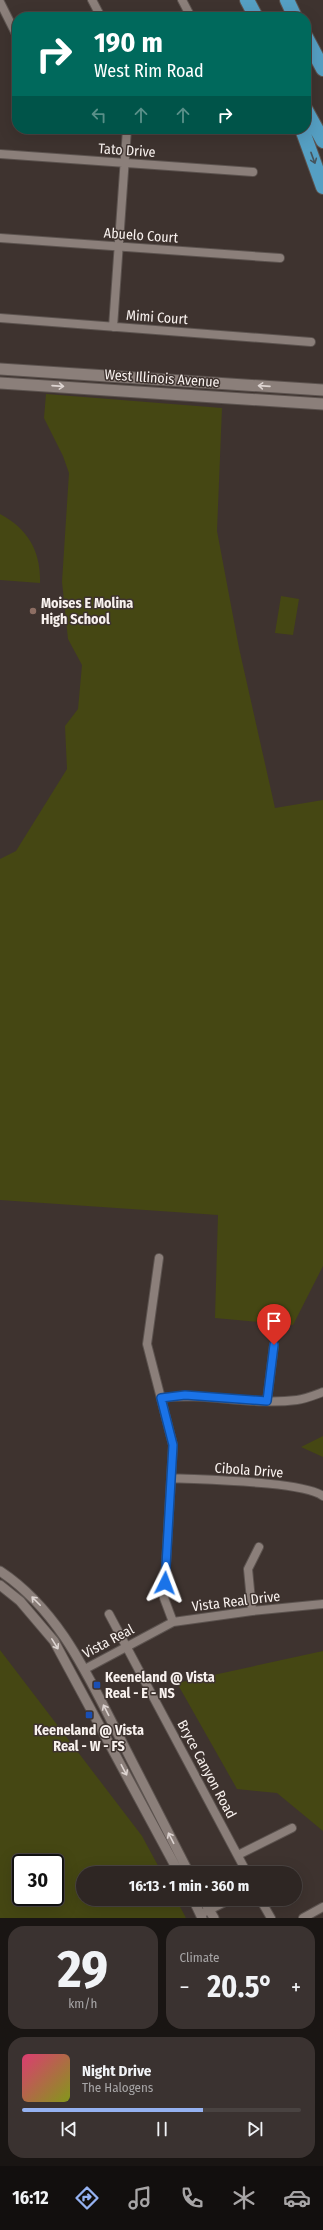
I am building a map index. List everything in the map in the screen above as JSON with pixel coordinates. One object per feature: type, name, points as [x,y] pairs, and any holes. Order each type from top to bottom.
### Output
[{"type":"highway","points":[[247,0],[253,12]]},
{"type":"highway","points":[[286,0],[292,12]]},
{"type":"highway","points":[[311,41],[323,58]]},
{"type":"highway","points":[[311,47],[323,69]]},
{"type":"highway","points":[[311,119],[323,141]]},
{"type":"highway","points":[[304,134],[323,187]]},
{"type":"main road","name":"West Illinois Avenue","points":[[0,369],[323,390]]},
{"type":"main road","points":[[19,384],[20,370]]},
{"type":"main road","name":"West Illinois Avenue","points":[[0,383],[224,396],[323,404]]},
{"type":"main road","points":[[224,396],[225,383]]},
{"type":"main road","points":[[300,402],[303,388]]},
{"type":"street","points":[[92,0],[98,12]]},
{"type":"street","points":[[182,0],[188,12]]},
{"type":"street","points":[[0,2],[12,26]]},
{"type":"street","points":[[113,327],[127,134]]},
{"type":"street","name":"Tato Drive","points":[[0,154],[253,172]]},
{"type":"street","name":"Abuelo Court","points":[[0,238],[280,258]]},
{"type":"street","name":"Mimi Court","points":[[0,318],[311,342]]},
{"type":"street","points":[[159,1258],[147,1344],[173,1445],[164,1598],[173,1622]]},
{"type":"street","points":[[267,1401],[274,1345]]},
{"type":"street","points":[[161,1398],[185,1395],[267,1401],[298,1400],[323,1392]]},
{"type":"street","name":"Cibola Drive","points":[[171,1478],[296,1487],[318,1492],[323,1496]]},
{"type":"street","points":[[252,1611],[248,1569],[259,1547]]},
{"type":"street","points":[[0,1571],[19,1584],[48,1613],[63,1633],[85,1669],[185,1866]]},
{"type":"street","points":[[0,1585],[20,1601],[40,1622],[54,1641],[74,1675],[175,1866]]},
{"type":"street","name":"Vista Real Drive","points":[[155,1632],[173,1622],[252,1611],[323,1604]]},
{"type":"street","name":"Bryce Canyon Road","points":[[109,1614],[244,1866]]},
{"type":"street","name":"Vista Real","points":[[74,1675],[155,1632]]},
{"type":"street","points":[[238,1855],[292,1828]]},
{"type":"street","points":[[196,1906],[201,1916],[212,1914],[222,1906]]},
{"type":"street","points":[[264,1906],[271,1918]]},
{"type":"street","points":[[303,1918],[323,1907]]},
{"type":"shaded area","points":[[46,394],[222,408],[217,531],[239,648],[275,808],[323,800],[323,1266],[293,1325],[215,1318],[218,1215],[0,1200],[0,859],[16,851],[67,769],[65,726],[78,709],[82,665],[68,639],[62,582],[69,473],[63,456],[44,418]]},
{"type":"shaded area","points":[[0,514],[18,527],[31,542],[38,561],[40,583],[0,580]]},
{"type":"shaded area","points":[[281,596],[299,599],[293,635],[275,633]]},
{"type":"shaded area","points":[[323,1436],[323,1457],[301,1447]]},
{"type":"shaded area","points":[[0,1650],[142,1836],[158,1866],[76,1866],[76,1906],[180,1906],[186,1918],[0,1918]]},
{"type":"shaded area","points":[[323,1651],[323,1831],[277,1793],[237,1789],[177,1683]]},
{"type":"place","name":"Moises E Molina High School","points":[[33,611]]},
{"type":"place","name":"Keeneland @ Vista Real - E - NS","points":[[97,1685]]},
{"type":"place","name":"Keeneland @ Vista Real - W - FS","points":[[89,1715]]},
{"type":"route","points":[[165,1583],[173,1445],[161,1398],[185,1395],[267,1401],[274,1345]]}]
